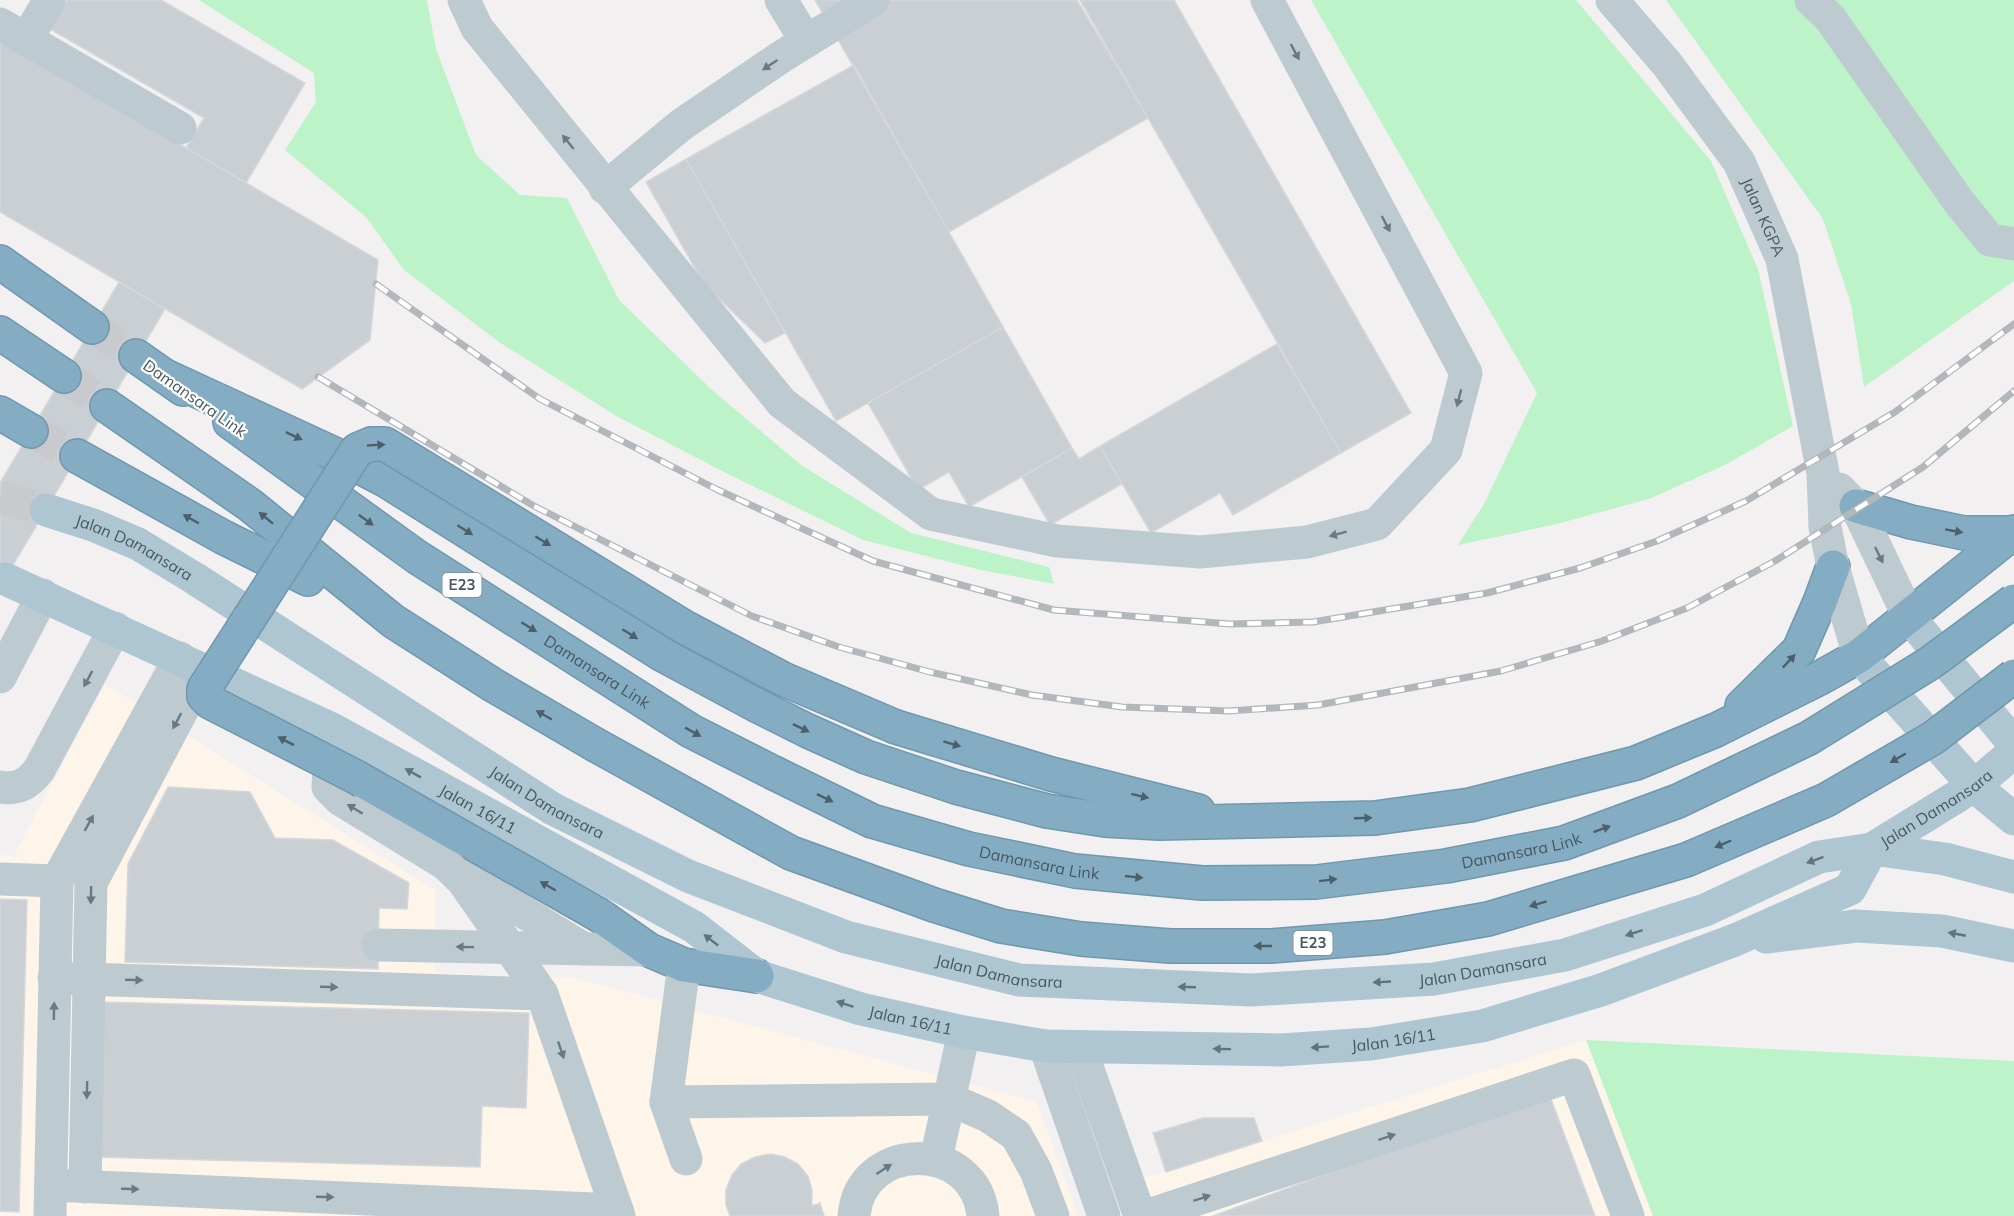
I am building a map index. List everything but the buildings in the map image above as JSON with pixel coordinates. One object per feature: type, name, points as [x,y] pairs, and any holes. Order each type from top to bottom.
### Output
[{"type":"highway","points":[[0,262],[92,327]]},
{"type":"highway","points":[[0,333],[64,376]]},
{"type":"highway","name":"Damansara Link","points":[[136,356],[417,557],[691,731],[872,821],[969,849],[1076,871],[1202,883],[1316,882],[1446,866],[1564,843],[1678,801],[1809,738],[1930,663],[2014,601]]},
{"type":"highway","points":[[165,376],[345,459],[387,482],[663,655],[758,706],[866,757],[956,787],[1047,811],[1105,820],[1149,823],[1375,818],[1470,805],[1636,763],[1716,730],[1818,680],[1859,656],[2014,532]]},
{"type":"highway","name":"E23","points":[[106,406],[250,505],[393,621],[493,685],[594,744],[791,853],[934,905],[1001,926],[1081,939],[1170,946],[1271,946],[1385,937],[1488,919],[1686,860],[1826,800],[1933,738],[2014,676]]},
{"type":"highway","points":[[0,413],[31,431]]},
{"type":"highway","points":[[757,976],[684,965],[649,950],[599,915],[356,777],[210,702],[204,696],[204,689],[357,450],[370,444],[385,444],[686,628],[783,679],[896,728],[1051,774],[1242,822]]},
{"type":"highway","points":[[77,456],[223,537],[393,621]]},
{"type":"highway","points":[[1856,506],[1911,522],[1964,533],[2014,532]]},
{"type":"highway","points":[[1716,730],[1799,650],[1817,612],[1833,567]]},
{"type":"main road","name":"Jalan Damansara","points":[[46,510],[93,525],[138,544],[553,809],[688,876],[846,937],[1019,980],[1251,990],[1434,979],[1565,955],[1706,910],[1819,857],[1872,849],[1974,786],[2014,752]]},
{"type":"main road","name":"Jalan 16/11","points":[[5,579],[332,729],[694,927],[757,976],[861,1009],[964,1032],[1044,1046],[1281,1050],[1371,1044],[1482,1026],[1601,990],[1735,940],[1850,889],[1872,849]]},
{"type":"main road","points":[[1909,617],[2014,744]]},
{"type":"main road","points":[[1859,656],[1974,786],[2014,819]]},
{"type":"main road","points":[[1872,849],[1945,859],[2014,877]]},
{"type":"main road","points":[[1735,940],[1856,927],[1942,931],[2014,946]]},
{"type":"lane","points":[[464,0],[477,28],[782,403],[931,514],[1057,541],[1200,552],[1308,542],[1377,524],[1446,450],[1466,373],[1267,0]]},
{"type":"lane","points":[[781,0],[806,41]]},
{"type":"lane","points":[[605,188],[681,126],[806,41],[873,0]]},
{"type":"lane","name":"Jalan KGPA","points":[[1612,0],[1667,64],[1739,162],[1782,259],[1823,473],[1825,527],[1833,567],[1859,656]]},
{"type":"lane","points":[[1811,0],[1830,18],[1959,202],[1990,240],[2014,244]]},
{"type":"lane","points":[[49,1],[13,32],[180,128]]},
{"type":"lane","points":[[1823,473],[1856,506],[1909,617]]},
{"type":"lane","points":[[0,677],[42,595]]},
{"type":"lane","points":[[0,787],[14,788],[28,783],[39,770],[115,628]]},
{"type":"lane","points":[[85,1187],[91,883],[142,812],[192,664]]},
{"type":"lane","points":[[192,664],[57,881],[50,1201],[85,1187],[618,1213],[542,994],[463,881],[356,777]]},
{"type":"lane","points":[[332,729],[336,741],[336,753],[329,768],[328,787],[341,800],[584,949]]},
{"type":"lane","points":[[0,879],[57,881]]},
{"type":"lane","points":[[378,945],[649,950]]},
{"type":"lane","points":[[684,965],[666,1102],[686,1159]]},
{"type":"lane","points":[[54,978],[542,994]]},
{"type":"lane","points":[[936,1159],[964,1032]]},
{"type":"lane","points":[[1044,1046],[1104,1216]]},
{"type":"lane","points":[[1080,1047],[1140,1216]]},
{"type":"lane","points":[[1146,1216],[1574,1075],[1628,1216]]},
{"type":"lane","points":[[666,1102],[949,1099],[988,1116],[1016,1135],[1036,1171],[1053,1216]]},
{"type":"lane","points":[[854,1216],[855,1205],[864,1187],[878,1172],[895,1162],[915,1157],[936,1159],[957,1169],[972,1185],[982,1205],[983,1216]]},
{"type":"shaded area","points":[[105,684],[435,890],[435,973],[574,978],[1037,1102],[1078,1216],[0,1216],[0,855],[14,856]]},
{"type":"shaded area","points":[[1586,1040],[1653,1216],[1128,1216],[1118,1186]]},
{"type":"green space","points":[[199,0],[427,0],[436,49],[476,155],[520,195],[567,198],[619,300],[712,390],[801,465],[911,533],[1049,567],[1054,584],[981,570],[863,540],[618,417],[499,342],[404,270],[366,217],[285,150],[316,102],[314,73]]},
{"type":"green space","points":[[1311,0],[1576,0],[1711,161],[1758,269],[1793,426],[1725,465],[1649,499],[1553,525],[1458,545],[1484,504],[1537,393]]},
{"type":"green space","points":[[1666,0],[2014,0],[2014,281],[1864,387],[1851,304],[1823,219]]},
{"type":"green space","points":[[1586,1040],[2014,1061],[2014,1216],[1653,1216]]},
{"type":"tunnel","points":[[92,327],[136,356]]},
{"type":"tunnel","points":[[64,376],[107,406]]},
{"type":"tunnel","points":[[31,431],[77,456]]},
{"type":"tunnel","points":[[0,497],[46,510]]},
{"type":"railway","points":[[376,284],[540,399],[718,490],[873,561],[1054,610],[1230,624],[1313,622],[1487,593],[1580,568],[1657,541],[1746,501],[1895,412],[2014,324]]},
{"type":"railway","points":[[318,377],[534,506],[752,616],[839,647],[930,672],[1032,695],[1122,707],[1229,711],[1318,705],[1501,671],[1602,641],[1687,608],[1775,561],[1923,467],[2014,391]]}]
